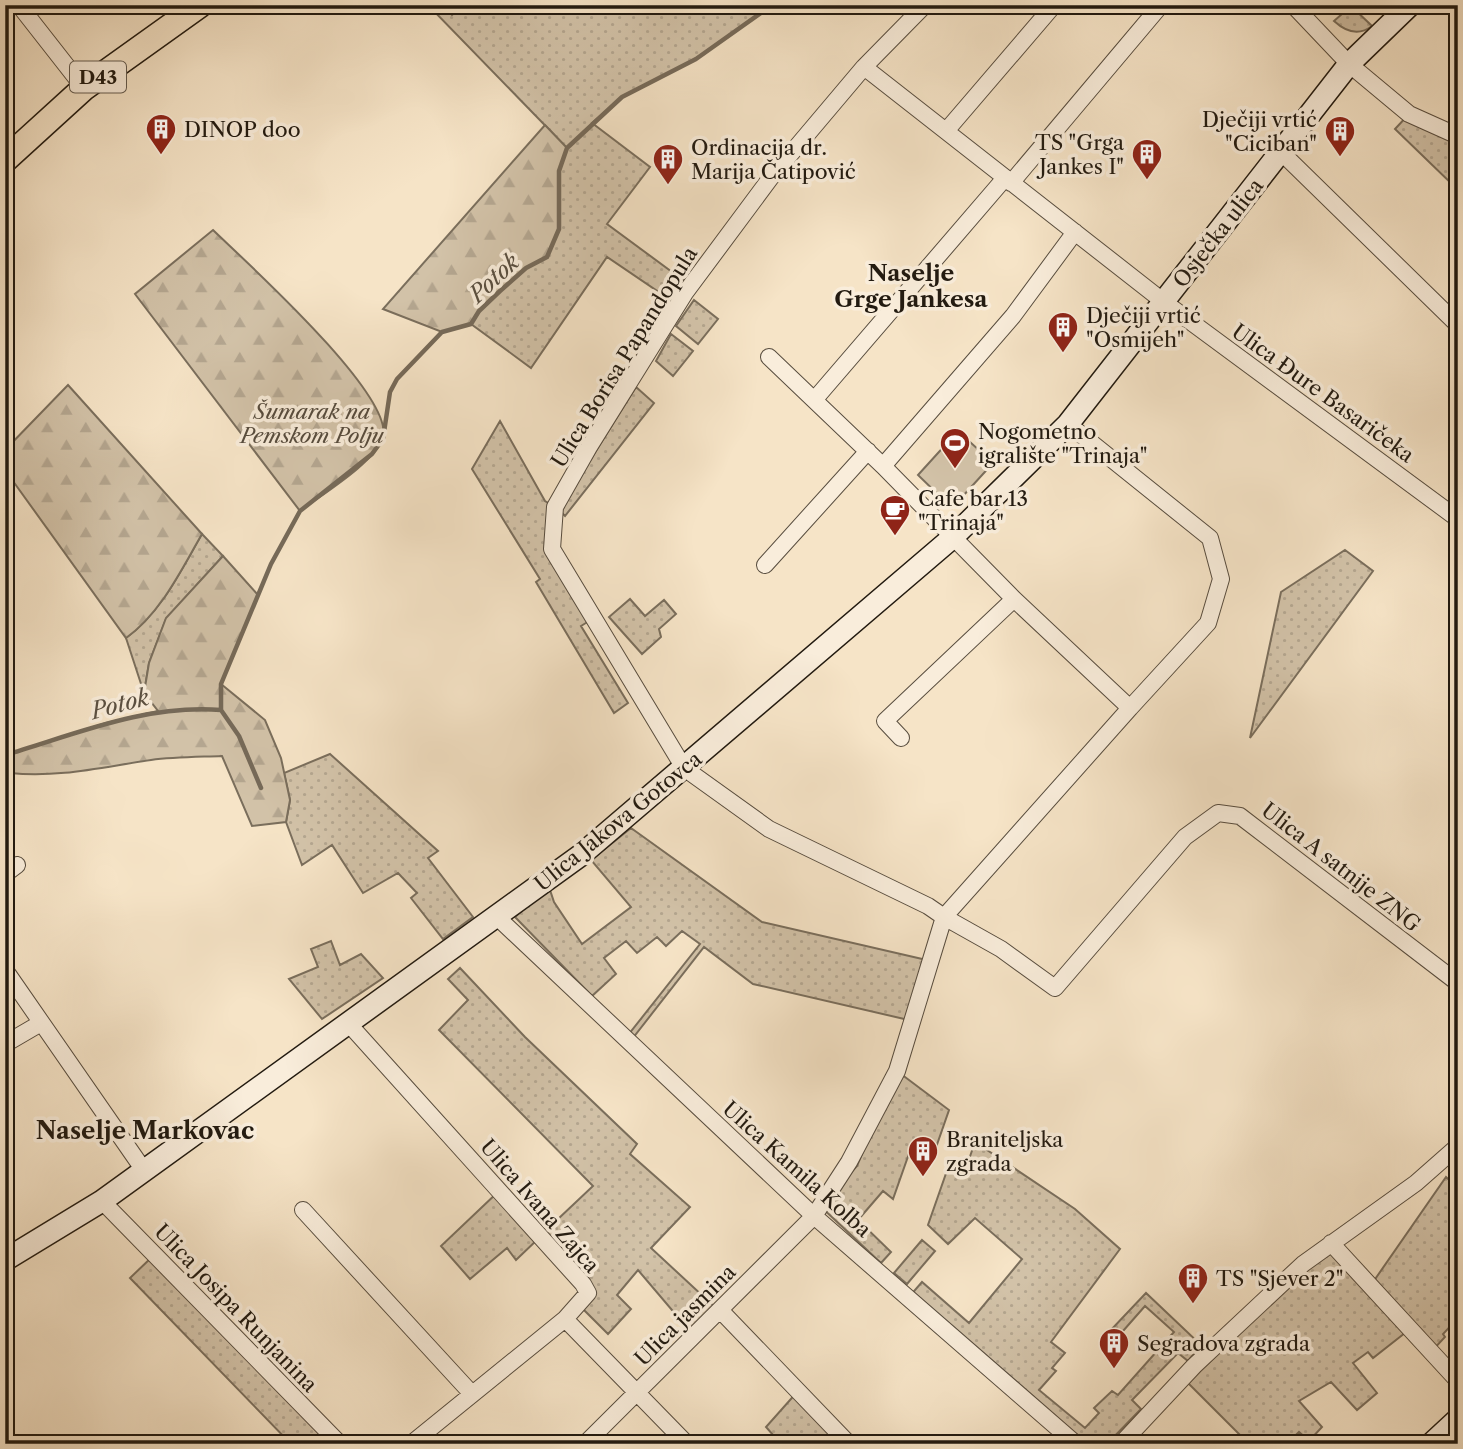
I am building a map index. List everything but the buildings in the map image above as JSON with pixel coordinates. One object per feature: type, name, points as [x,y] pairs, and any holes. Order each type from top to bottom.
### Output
[{"type":"main road","name":"D43","points":[[5,160],[84,88],[200,5]]},
{"type":"street","points":[[19,5],[84,88]]},
{"type":"street","name":"Ulica Borisa Papandopula","points":[[684,768],[552,549],[555,507],[685,293],[772,176],[864,67],[925,5]]},
{"type":"street","points":[[946,131],[1054,5]]},
{"type":"street","points":[[815,399],[1161,5]]},
{"type":"street","points":[[1293,5],[1349,64],[1414,118],[1458,136]]},
{"type":"street","name":"Osječka ulica","points":[[1164,302],[1349,64],[1410,5]]},
{"type":"street","name":"Ulica Đure Basaričeka","points":[[864,67],[1164,302],[1458,519]]},
{"type":"street","points":[[1281,152],[1458,325]]},
{"type":"street","points":[[883,466],[1013,316],[1075,232]]},
{"type":"street","name":"Ulica Jakova Gotovca","points":[[5,1260],[102,1201],[581,855],[952,538],[1068,424],[1164,302]]},
{"type":"street","points":[[769,357],[883,466],[1014,599],[1130,708]]},
{"type":"street","points":[[684,768],[769,830],[928,906],[944,917],[1208,623],[1221,579],[1210,538],[1068,424]]},
{"type":"street","points":[[765,565],[868,452]]},
{"type":"street","points":[[901,738],[885,721],[1014,599]]},
{"type":"street","name":"Ulica A satnije ZNG","points":[[944,917],[1001,949],[1055,988],[1185,837],[1218,813],[1240,816],[1458,984]]},
{"type":"street","name":"Ulica Kamila Kolba","points":[[497,917],[814,1216],[1076,1444]]},
{"type":"street","name":"Ulica jasmina","points":[[586,1444],[814,1216],[849,1162],[898,1071],[944,917]]},
{"type":"street","points":[[5,970],[143,1169]]},
{"type":"street","points":[[5,1044],[41,1023]]},
{"type":"street","name":"Ulica Ivana Zajca","points":[[348,1023],[583,1284],[588,1293],[565,1319]]},
{"type":"street","points":[[1121,1444],[1246,1316],[1331,1243],[1416,1183],[1458,1146]]},
{"type":"street","name":"Ulica Josipa Runjanina","points":[[102,1201],[340,1444]]},
{"type":"street","points":[[303,1210],[472,1394]]},
{"type":"street","points":[[1331,1243],[1458,1381]]},
{"type":"street","points":[[720,1310],[849,1444]]},
{"type":"street","points":[[411,1444],[565,1319],[687,1444]]},
{"type":"street","points":[[1431,1444],[1458,1419]]},
{"type":"green space","points":[[428,5],[443,5],[452,15],[465,5],[771,5],[696,59],[622,97],[592,123],[650,167],[607,224],[691,286],[678,305],[607,257],[531,368],[471,324],[479,311],[526,268],[559,229],[559,171],[567,148]]},
{"type":"green space","points":[[1351,6],[1372,26],[1357,32],[1343,28],[1334,21]]},
{"type":"green space","points":[[1409,114],[1458,136],[1456,188],[1395,129]]},
{"type":"green space","points":[[545,125],[567,148],[559,171],[559,229],[547,257],[526,268],[500,290],[479,311],[471,324],[442,332],[383,309]]},
{"type":"green space","name":"Šumarak na Pemskom Polju","points":[[213,230],[284,298],[343,361],[366,391],[380,417],[383,437],[370,457],[300,511],[135,294]]},
{"type":"green space","points":[[694,300],[718,319],[698,344],[676,326]]},
{"type":"green space","points":[[671,334],[693,351],[673,376],[656,361]]},
{"type":"green space","points":[[68,385],[202,534],[160,604],[126,638],[5,470],[5,450]]},
{"type":"green space","points":[[636,387],[654,403],[565,516],[559,510]]},
{"type":"green space","points":[[500,421],[545,501],[555,507],[552,549],[594,618],[581,626],[628,703],[614,713],[536,582],[540,579],[472,469]]},
{"type":"green space","name":"Nogometno igralište \"Trinaja\"","points":[[958,431],[993,463],[952,508],[918,475]]},
{"type":"green space","points":[[202,534],[223,556],[166,619],[149,663],[144,693],[126,638],[160,604]]},
{"type":"green space","points":[[1345,550],[1373,571],[1250,738],[1281,592]]},
{"type":"green space","points":[[223,556],[258,595],[221,684],[265,720],[281,758],[290,800],[286,822],[252,826],[222,756],[160,759],[63,773],[10,773],[5,766],[5,755],[106,723],[158,711],[144,693],[149,663],[166,618]]},
{"type":"green space","points":[[630,599],[645,616],[664,600],[676,614],[659,629],[661,637],[642,654],[609,617]]},
{"type":"green space","points":[[330,754],[438,851],[428,858],[473,917],[443,939],[411,898],[417,893],[398,873],[363,893],[332,845],[302,865],[286,822],[290,800],[284,773]]},
{"type":"green space","points":[[631,828],[762,922],[931,961],[913,1021],[753,984],[704,947],[629,1043],[625,1039],[700,944],[682,931],[666,946],[657,937],[637,953],[626,941],[604,958],[616,974],[592,996],[515,917],[549,887],[554,902],[582,944],[631,907],[591,860]]},
{"type":"green space","points":[[331,941],[340,965],[361,954],[383,978],[322,1019],[289,979],[318,967],[311,949]]},
{"type":"green space","points":[[460,968],[525,1037],[637,1144],[630,1154],[690,1207],[651,1248],[718,1310],[694,1336],[638,1270],[617,1295],[631,1309],[608,1334],[580,1306],[588,1293],[540,1237],[516,1260],[507,1248],[470,1279],[441,1246],[499,1191],[540,1236],[593,1186],[439,1030],[468,1000],[448,979]]},
{"type":"green space","points":[[897,1071],[949,1110],[933,1156],[911,1148],[893,1199],[883,1191],[858,1220],[891,1252],[881,1263],[820,1206],[857,1166]]},
{"type":"green space","points":[[975,1142],[1075,1209],[1120,1249],[1051,1342],[1065,1353],[1052,1368],[1056,1371],[1039,1390],[1085,1428],[1099,1413],[1094,1408],[1112,1391],[1118,1395],[1174,1332],[1145,1306],[1116,1339],[1109,1332],[1146,1293],[1201,1345],[1188,1361],[1178,1353],[1132,1400],[1141,1409],[1107,1444],[1084,1444],[1033,1397],[908,1298],[922,1282],[969,1323],[1022,1259],[975,1218],[948,1244],[928,1225],[950,1162],[966,1168]]},
{"type":"green space","points":[[1446,1177],[1458,1188],[1458,1318],[1443,1334],[1445,1337],[1431,1352],[1410,1329],[1373,1358],[1368,1352],[1353,1363],[1377,1393],[1357,1410],[1331,1382],[1299,1401],[1322,1427],[1309,1441],[1299,1432],[1287,1444],[1249,1444],[1188,1383],[1331,1243],[1371,1285]]},
{"type":"green space","points":[[922,1240],[935,1251],[907,1284],[894,1273]]},
{"type":"green space","points":[[152,1257],[339,1444],[291,1444],[130,1278]]},
{"type":"green space","points":[[798,1391],[849,1444],[781,1444],[766,1427]]},
{"type":"waterway","name":"Potok","points":[[5,755],[138,716],[193,709],[221,710],[221,684],[271,564],[300,511],[372,454],[383,439],[390,392],[397,379],[442,332],[471,324],[479,311],[526,268],[547,257],[559,229],[559,171],[567,148],[622,97],[696,59],[772,5]]},
{"type":"waterway","points":[[221,710],[239,736],[261,788]]},
{"type":"place","name":"DINOP doo","points":[[161,156]]},
{"type":"place","name":"Dječiji vrtić \"Ciciban\"","points":[[1340,158]]},
{"type":"place","name":"TS \"Grga Jankes I\"","points":[[1147,181]]},
{"type":"place","name":"Ordinacija dr. Marija Čatipović","points":[[668,186]]},
{"type":"place","name":"Dječiji vrtić \"Osmijeh\"","points":[[1063,354]]},
{"type":"place","name":"Nogometno igralište \"Trinaja\"","points":[[955,470]]},
{"type":"place","name":"Cafe bar 13 \"Trinaja\"","points":[[895,537]]},
{"type":"place","name":"Braniteljska zgrada","points":[[923,1178]]},
{"type":"place","name":"TS \"Sjever 2\"","points":[[1193,1305]]},
{"type":"place","name":"Segradova zgrada","points":[[1114,1370]]},
{"type":"district","name":"Naselje Grge Jankesa","points":[[911,286]]},
{"type":"district","name":"Naselje Markovac","points":[[145,1130]]}]
